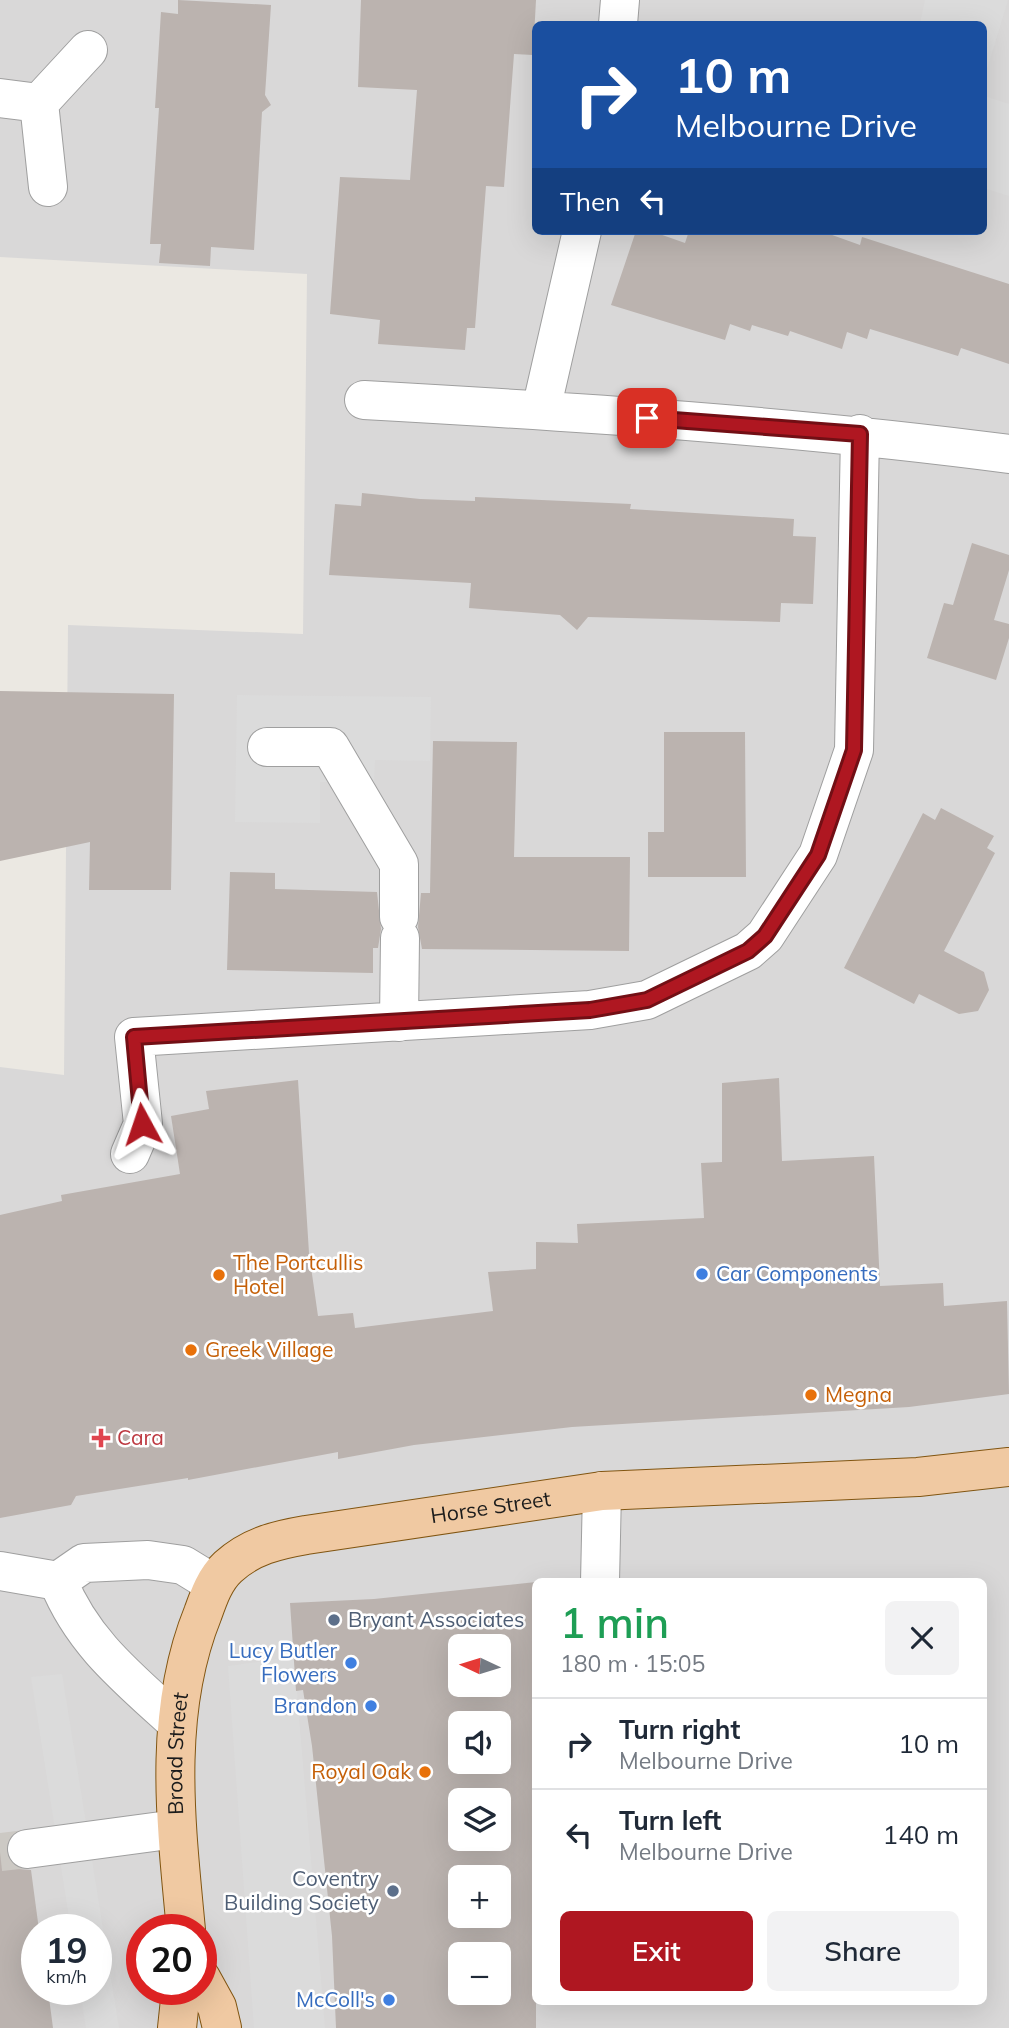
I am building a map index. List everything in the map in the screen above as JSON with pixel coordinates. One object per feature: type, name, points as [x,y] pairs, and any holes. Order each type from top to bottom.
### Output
[{"type":"main road","name":"Horse Street","points":[[214,1584],[227,1568],[251,1549],[276,1541],[602,1490],[918,1477],[1009,1467]]},
{"type":"main road","name":"Broad Street","points":[[184,1914],[176,1829],[177,1723],[181,1681],[214,1584]]},
{"type":"main road","points":[[177,2028],[179,2005]]},
{"type":"main road","points":[[216,2005],[222,2028]]},
{"type":"street","points":[[618,21],[620,0]]},
{"type":"street","points":[[48,187],[39,103],[88,50]]},
{"type":"street","points":[[0,98],[39,103]]},
{"type":"street","points":[[541,410],[581,235]]},
{"type":"street","points":[[364,400],[541,410],[860,434],[1009,454]]},
{"type":"street","points":[[130,1154],[142,1124],[134,1037],[590,1010],[647,1000],[748,951],[765,936],[818,855],[854,750],[860,434]]},
{"type":"street","points":[[267,747],[330,747],[398,864],[399,1022]]},
{"type":"street","points":[[600,1578],[602,1490]]},
{"type":"street","points":[[0,1571],[58,1581],[84,1563],[148,1560],[183,1565],[214,1584]]},
{"type":"street","points":[[58,1581],[70,1612],[108,1660],[177,1723]]},
{"type":"street","points":[[27,1849],[176,1829]]},
{"type":"shaded area","points":[[0,0],[1009,0],[1009,2028],[0,2028],[0,1067],[64,1075],[68,625],[303,634],[307,274],[0,257]]},
{"type":"shaded area","points":[[925,0],[1008,0],[987,69],[987,21],[921,21]]},
{"type":"shaded area","points":[[987,97],[1009,104],[1009,196],[987,189]]},
{"type":"shaded area","points":[[237,695],[431,697],[430,761],[375,760],[374,783],[320,782],[320,823],[235,822]]},
{"type":"shaded area","points":[[294,1657],[325,2028],[254,2028],[228,1666]]},
{"type":"shaded area","points":[[62,1674],[101,1914],[68,1914],[31,1677]]},
{"type":"shaded area","points":[[112,1985],[119,2028],[86,2028],[82,2005],[112,2005]]},
{"type":"building","points":[[178,0],[271,5],[265,95],[271,105],[262,112],[254,250],[211,247],[210,266],[159,263],[161,244],[150,244],[159,108],[155,108],[161,12],[178,14]]},
{"type":"building","points":[[361,0],[536,0],[535,21],[532,21],[532,55],[514,54],[504,187],[486,186],[475,328],[467,328],[465,350],[378,344],[380,320],[330,314],[340,177],[410,180],[417,90],[358,87]]},
{"type":"building","points":[[635,235],[662,235],[685,243],[688,235],[832,235],[860,245],[862,237],[1009,284],[1009,364],[961,348],[958,356],[870,329],[867,339],[847,332],[842,349],[790,331],[788,336],[752,325],[750,331],[730,324],[725,340],[611,305]]},
{"type":"building","points":[[362,493],[420,499],[475,501],[475,497],[631,504],[630,509],[794,519],[793,536],[816,537],[813,604],[781,603],[780,622],[588,617],[577,630],[560,615],[469,608],[471,583],[329,575],[335,504],[361,506]]},
{"type":"building","points":[[972,543],[1009,555],[1009,570],[994,620],[1009,624],[1009,638],[996,680],[927,658],[944,603],[953,605]]},
{"type":"building","points":[[0,691],[174,694],[171,890],[89,890],[90,842],[0,861]]},
{"type":"building","points":[[664,732],[745,732],[746,877],[648,877],[648,832],[664,832]]},
{"type":"building","points":[[433,741],[517,742],[514,857],[630,857],[629,951],[422,949],[418,927],[421,893],[430,893]]},
{"type":"building","points":[[941,808],[994,836],[987,848],[995,853],[944,951],[984,972],[989,990],[978,1011],[959,1014],[919,994],[914,1004],[844,968],[923,813],[935,820]]},
{"type":"building","points":[[230,872],[275,873],[275,889],[377,892],[381,929],[378,948],[373,948],[373,973],[227,970]]},
{"type":"building","points":[[779,1078],[782,1161],[874,1156],[880,1286],[943,1283],[944,1306],[1007,1301],[1009,1394],[909,1407],[572,1427],[414,1445],[338,1459],[338,1452],[188,1480],[76,1496],[71,1505],[0,1518],[0,1215],[62,1201],[61,1195],[180,1174],[171,1116],[209,1109],[206,1091],[298,1080],[309,1253],[318,1316],[353,1313],[355,1328],[493,1311],[488,1272],[536,1269],[536,1242],[578,1243],[577,1224],[704,1218],[701,1163],[722,1162],[722,1083]]},
{"type":"building","points":[[532,1582],[532,2005],[536,2005],[536,2028],[336,2028],[332,1936],[312,1746],[303,1690],[296,1691],[290,1603],[374,1599]]},
{"type":"building","points":[[0,1839],[8,1839],[5,1851],[10,1863],[19,1869],[31,1870],[37,1914],[21,1914],[21,2005],[50,2005],[53,2028],[0,2028]]},
{"type":"tunnel","points":[[0,1852],[27,1849]]},
{"type":"place","name":"Car Components","points":[[702,1274]]},
{"type":"place","name":"The Portcullis Hotel","points":[[219,1275]]},
{"type":"place","name":"Greek Village","points":[[191,1350]]},
{"type":"place","name":"Megna","points":[[811,1395]]},
{"type":"place","name":"Cara","points":[[101,1438]]},
{"type":"place","name":"Bryant Associates","points":[[334,1620]]},
{"type":"place","name":"Lucy Butler Flowers","points":[[351,1663]]},
{"type":"place","name":"Brandon","points":[[371,1706]]},
{"type":"place","name":"Royal Oak","points":[[425,1772]]},
{"type":"place","name":"Coventry Building Society","points":[[393,1891]]},
{"type":"place","name":"McColl's","points":[[389,2000]]},
{"type":"route","points":[[142,1124],[134,1037],[590,1010],[647,1000],[748,951],[765,936],[818,855],[854,750],[860,434],[647,418]]}]
